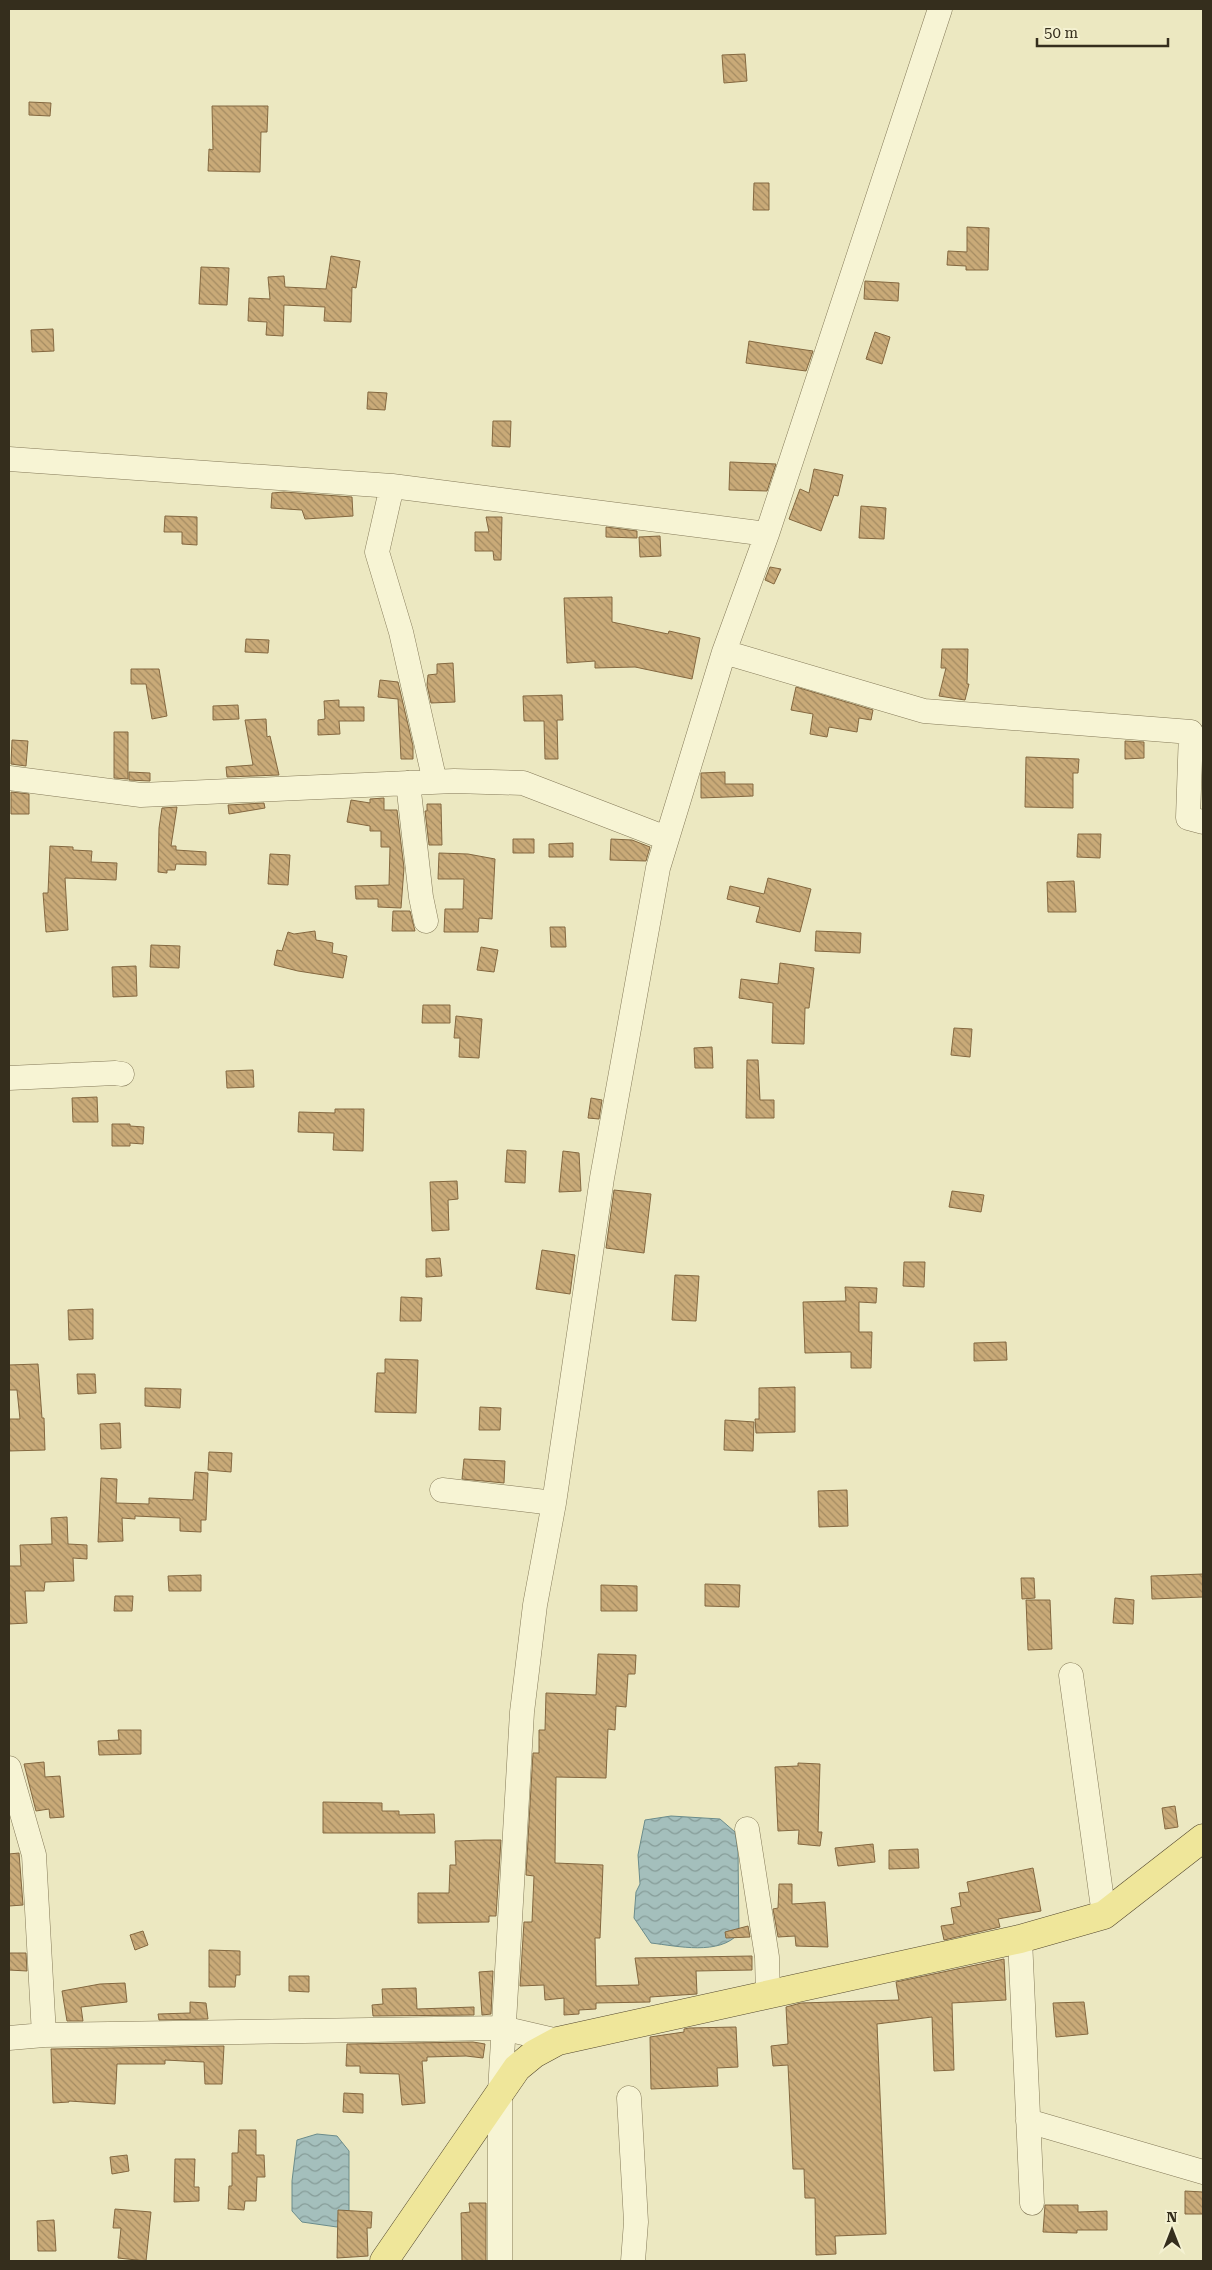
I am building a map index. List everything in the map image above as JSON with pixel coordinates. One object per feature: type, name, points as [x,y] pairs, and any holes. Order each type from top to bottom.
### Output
[{"type":"main road","points":[[384,2261],[517,2068],[534,2054],[558,2041],[1020,1939],[1104,1915],[1203,1838]]},
{"type":"street","points":[[500,2261],[502,2028],[522,1712],[536,1605],[554,1503],[602,1178],[658,868],[724,652],[767,534],[940,9]]},
{"type":"street","points":[[9,459],[392,486],[767,534]]},
{"type":"street","points":[[392,486],[377,552],[401,632],[435,782]]},
{"type":"street","points":[[724,652],[924,710],[1191,732],[1188,818],[1203,822]]},
{"type":"street","points":[[9,778],[141,795],[435,782],[523,783],[666,838]]},
{"type":"street","points":[[408,783],[421,897],[426,922]]},
{"type":"street","points":[[9,1078],[122,1074]]},
{"type":"street","points":[[442,1490],[554,1503]]},
{"type":"street","points":[[1071,1675],[1104,1915]]},
{"type":"street","points":[[9,1768],[34,1855],[44,2035]]},
{"type":"street","points":[[747,1829],[767,1957],[768,1995]]},
{"type":"street","points":[[1020,1939],[1032,2203]]},
{"type":"street","points":[[9,2038],[44,2035],[502,2028],[558,2041]]},
{"type":"street","points":[[630,2098],[636,2222],[633,2261]]},
{"type":"street","points":[[1028,2121],[1203,2172]]},
{"type":"water","points":[[671,1816],[720,1819],[735,1832],[738,1852],[739,1933],[721,1945],[698,1948],[651,1943],[634,1918],[636,1892],[640,1884],[638,1855],[645,1820]]},
{"type":"water","points":[[317,2134],[337,2136],[349,2151],[349,2213],[337,2227],[302,2222],[292,2211],[292,2181],[297,2140]]},
{"type":"building","points":[[745,54],[747,81],[724,83],[722,55]]},
{"type":"building","points":[[29,102],[51,103],[50,116],[29,115]]},
{"type":"building","points":[[212,106],[268,106],[267,132],[261,132],[260,172],[208,171],[209,149],[213,150]]},
{"type":"building","points":[[754,183],[769,183],[769,210],[753,210]]},
{"type":"building","points":[[967,227],[989,228],[988,270],[966,270],[966,266],[947,265],[948,251],[967,252]]},
{"type":"building","points":[[331,256],[360,261],[356,288],[352,287],[351,322],[324,321],[325,307],[284,305],[283,336],[266,335],[267,322],[248,321],[249,298],[270,299],[268,277],[284,276],[285,287],[326,289]]},
{"type":"building","points":[[201,267],[229,268],[227,305],[199,304]]},
{"type":"building","points":[[865,281],[899,283],[898,301],[864,299]]},
{"type":"building","points":[[53,329],[54,351],[32,352],[31,330]]},
{"type":"building","points":[[875,332],[890,337],[882,364],[866,359]]},
{"type":"building","points":[[749,341],[813,351],[806,371],[746,363]]},
{"type":"building","points":[[368,392],[387,393],[385,410],[367,409]]},
{"type":"building","points":[[493,421],[511,421],[510,447],[492,446]]},
{"type":"building","points":[[730,462],[776,464],[767,491],[729,490]]},
{"type":"building","points":[[814,469],[843,475],[838,496],[834,495],[821,531],[789,519],[800,489],[809,493]]},
{"type":"building","points":[[284,492],[352,497],[353,516],[305,519],[302,510],[271,508],[272,493]]},
{"type":"building","points":[[861,506],[886,508],[884,539],[859,538]]},
{"type":"building","points":[[165,516],[197,517],[197,545],[182,544],[182,532],[164,532]]},
{"type":"building","points":[[486,517],[502,517],[501,560],[494,560],[493,551],[475,551],[475,532],[489,532]]},
{"type":"building","points":[[606,527],[637,531],[637,538],[606,537]]},
{"type":"building","points":[[660,536],[661,556],[640,557],[639,537]]},
{"type":"building","points":[[770,567],[781,569],[774,584],[765,580]]},
{"type":"building","points":[[612,597],[612,622],[668,634],[669,631],[700,638],[692,679],[635,667],[595,668],[595,661],[567,663],[564,598]]},
{"type":"building","points":[[246,639],[269,640],[268,653],[245,652]]},
{"type":"building","points":[[942,649],[968,649],[967,684],[969,684],[965,700],[939,696],[946,668],[941,668]]},
{"type":"building","points":[[453,663],[455,702],[431,703],[427,685],[428,675],[437,674],[437,664]]},
{"type":"building","points":[[131,669],[159,669],[167,716],[152,719],[146,684],[131,684]]},
{"type":"building","points":[[380,680],[398,682],[413,746],[413,759],[401,759],[398,699],[378,697]]},
{"type":"building","points":[[796,687],[873,710],[871,720],[859,718],[857,732],[829,727],[827,737],[810,734],[813,714],[791,710]]},
{"type":"building","points":[[562,695],[563,720],[557,720],[558,759],[545,759],[544,721],[524,721],[523,696]]},
{"type":"building","points":[[339,700],[339,707],[364,707],[364,721],[339,721],[340,734],[318,735],[318,720],[325,719],[324,701]]},
{"type":"building","points":[[238,705],[239,719],[213,720],[213,706]]},
{"type":"building","points":[[266,719],[267,737],[270,736],[279,775],[227,777],[226,767],[253,765],[245,720]]},
{"type":"building","points":[[114,732],[128,732],[128,779],[114,778]]},
{"type":"building","points":[[12,740],[28,741],[26,766],[11,764]]},
{"type":"building","points":[[1125,741],[1144,742],[1144,758],[1125,759]]},
{"type":"building","points":[[1026,757],[1079,759],[1078,773],[1073,773],[1073,808],[1025,807]]},
{"type":"building","points":[[129,772],[150,773],[150,781],[129,780]]},
{"type":"building","points":[[725,772],[725,784],[753,784],[753,796],[701,798],[701,773]]},
{"type":"building","points":[[11,792],[29,794],[29,814],[11,814]]},
{"type":"building","points":[[384,798],[384,810],[397,810],[404,868],[401,908],[378,907],[378,899],[356,899],[355,886],[389,885],[390,847],[381,847],[381,831],[370,831],[370,826],[347,822],[351,800],[370,803],[370,799]]},
{"type":"building","points":[[264,803],[265,808],[229,814],[228,805]]},
{"type":"building","points":[[427,804],[441,804],[442,845],[429,845],[425,811],[427,811]]},
{"type":"building","points":[[177,807],[171,846],[176,846],[176,850],[206,852],[206,865],[176,864],[175,870],[167,870],[167,873],[158,872],[159,828],[162,808]]},
{"type":"building","points":[[1078,834],[1101,834],[1100,858],[1077,857]]},
{"type":"building","points":[[513,839],[534,839],[534,853],[513,853]]},
{"type":"building","points":[[611,839],[632,840],[650,847],[646,861],[610,860]]},
{"type":"building","points":[[573,843],[573,857],[549,857],[549,844]]},
{"type":"building","points":[[50,846],[73,847],[73,850],[92,851],[91,862],[117,863],[116,880],[65,878],[68,930],[46,932],[43,893],[48,893]]},
{"type":"building","points":[[439,853],[468,854],[495,859],[492,919],[479,918],[478,932],[444,932],[445,909],[463,909],[464,879],[438,879]]},
{"type":"building","points":[[270,854],[290,855],[288,885],[268,884]]},
{"type":"building","points":[[768,878],[811,889],[800,932],[756,922],[760,907],[727,899],[730,886],[764,894]]},
{"type":"building","points":[[1074,881],[1076,912],[1048,912],[1047,882]]},
{"type":"building","points":[[393,911],[410,911],[415,931],[392,931]]},
{"type":"building","points":[[550,927],[565,927],[566,947],[551,947]]},
{"type":"building","points":[[315,931],[316,940],[333,943],[332,953],[347,956],[343,978],[274,965],[277,950],[282,951],[288,932],[294,934]]},
{"type":"building","points":[[816,931],[861,933],[860,953],[815,951]]},
{"type":"building","points":[[151,945],[180,946],[179,968],[150,967]]},
{"type":"building","points":[[481,947],[498,950],[494,972],[477,970]]},
{"type":"building","points":[[780,963],[814,968],[809,1008],[805,1008],[804,1044],[772,1043],[773,1003],[739,998],[741,979],[778,984]]},
{"type":"building","points":[[136,966],[137,996],[113,997],[112,967]]},
{"type":"building","points":[[423,1005],[450,1005],[450,1023],[422,1023]]},
{"type":"building","points":[[456,1016],[482,1019],[479,1058],[459,1057],[460,1038],[454,1038]]},
{"type":"building","points":[[954,1028],[972,1029],[970,1057],[951,1055]]},
{"type":"building","points":[[712,1047],[713,1068],[695,1068],[694,1048]]},
{"type":"building","points":[[747,1060],[758,1060],[760,1100],[774,1100],[774,1118],[746,1118]]},
{"type":"building","points":[[253,1070],[254,1087],[227,1088],[226,1071]]},
{"type":"building","points":[[97,1097],[98,1122],[73,1122],[72,1098]]},
{"type":"building","points":[[591,1098],[602,1100],[599,1119],[588,1118]]},
{"type":"building","points":[[335,1109],[364,1109],[363,1151],[333,1150],[334,1133],[298,1132],[299,1112],[335,1113]]},
{"type":"building","points":[[112,1124],[130,1124],[130,1126],[144,1127],[143,1144],[130,1143],[130,1146],[112,1146]]},
{"type":"building","points":[[507,1150],[526,1151],[525,1183],[505,1182]]},
{"type":"building","points":[[563,1151],[579,1153],[581,1191],[559,1192]]},
{"type":"building","points":[[457,1181],[458,1199],[448,1200],[449,1230],[432,1231],[430,1182]]},
{"type":"building","points":[[614,1190],[651,1194],[644,1253],[606,1248]]},
{"type":"building","points":[[952,1191],[984,1195],[981,1212],[949,1207]]},
{"type":"building","points":[[542,1250],[575,1255],[570,1294],[536,1289]]},
{"type":"building","points":[[440,1258],[442,1276],[426,1277],[426,1259]]},
{"type":"building","points":[[904,1262],[925,1262],[924,1287],[903,1286]]},
{"type":"building","points":[[675,1275],[699,1276],[696,1321],[672,1320]]},
{"type":"building","points":[[845,1287],[877,1288],[876,1303],[859,1302],[859,1332],[872,1332],[871,1368],[851,1368],[851,1352],[805,1353],[803,1302],[846,1301]]},
{"type":"building","points":[[401,1297],[422,1298],[421,1321],[400,1321]]},
{"type":"building","points":[[93,1309],[93,1339],[69,1340],[68,1310]]},
{"type":"building","points":[[1006,1342],[1007,1360],[974,1361],[974,1343]]},
{"type":"building","points":[[385,1359],[418,1360],[416,1413],[375,1412],[377,1373],[385,1373]]},
{"type":"building","points":[[38,1364],[42,1418],[44,1418],[45,1450],[9,1451],[9,1419],[20,1419],[17,1390],[9,1390],[9,1365]]},
{"type":"building","points":[[77,1374],[95,1374],[96,1393],[78,1394]]},
{"type":"building","points":[[795,1387],[795,1432],[756,1433],[755,1419],[759,1419],[759,1388]]},
{"type":"building","points":[[145,1388],[181,1389],[180,1408],[145,1406]]},
{"type":"building","points":[[480,1407],[501,1408],[500,1430],[479,1430]]},
{"type":"building","points":[[725,1420],[754,1422],[753,1451],[724,1450]]},
{"type":"building","points":[[120,1423],[121,1448],[101,1449],[100,1424]]},
{"type":"building","points":[[209,1452],[232,1453],[231,1472],[208,1470]]},
{"type":"building","points":[[464,1459],[505,1461],[504,1483],[462,1479]]},
{"type":"building","points":[[195,1472],[208,1473],[206,1520],[201,1520],[201,1532],[180,1531],[180,1518],[135,1516],[135,1519],[122,1518],[123,1541],[98,1542],[101,1478],[117,1479],[116,1503],[149,1504],[149,1498],[193,1500]]},
{"type":"building","points":[[847,1490],[848,1526],[819,1527],[818,1491]]},
{"type":"building","points":[[67,1517],[68,1544],[87,1545],[87,1559],[73,1558],[74,1581],[45,1582],[44,1591],[25,1591],[27,1623],[9,1624],[9,1566],[21,1566],[20,1545],[52,1544],[51,1518]]},
{"type":"building","points":[[1203,1574],[1203,1597],[1152,1599],[1151,1576]]},
{"type":"building","points":[[201,1575],[201,1591],[169,1591],[168,1576]]},
{"type":"building","points":[[1021,1578],[1034,1578],[1035,1598],[1022,1599]]},
{"type":"building","points":[[705,1584],[740,1585],[739,1607],[705,1606]]},
{"type":"building","points":[[601,1585],[637,1586],[637,1611],[601,1611]]},
{"type":"building","points":[[115,1596],[133,1596],[132,1611],[114,1611]]},
{"type":"building","points":[[1115,1598],[1134,1600],[1133,1624],[1113,1623]]},
{"type":"building","points":[[1026,1600],[1050,1600],[1052,1649],[1028,1650]]},
{"type":"building","points":[[598,1654],[636,1655],[635,1674],[628,1674],[626,1707],[616,1706],[615,1730],[608,1729],[606,1778],[556,1777],[555,1863],[603,1865],[600,1938],[595,1938],[596,1986],[639,1985],[635,1958],[752,1956],[752,1970],[696,1971],[697,1994],[650,1997],[650,2002],[596,2003],[596,2009],[579,2010],[579,2014],[564,2015],[564,1998],[545,2000],[544,1985],[520,1986],[524,1922],[532,1922],[534,1876],[526,1875],[533,1753],[539,1753],[539,1730],[545,1730],[546,1693],[596,1695]]},
{"type":"building","points":[[118,1730],[141,1730],[141,1754],[99,1755],[98,1741],[119,1740]]},
{"type":"building","points":[[44,1762],[45,1777],[60,1776],[64,1817],[50,1818],[49,1809],[36,1811],[24,1764]]},
{"type":"building","points":[[798,1763],[820,1764],[818,1832],[822,1832],[820,1846],[798,1844],[799,1830],[778,1831],[775,1767],[798,1766]]},
{"type":"building","points":[[323,1802],[382,1803],[382,1811],[399,1811],[399,1815],[434,1814],[435,1833],[323,1833]]},
{"type":"building","points":[[1175,1806],[1178,1827],[1165,1829],[1162,1808]]},
{"type":"building","points":[[501,1840],[496,1916],[489,1916],[489,1922],[418,1923],[418,1893],[449,1893],[450,1865],[456,1865],[455,1841]]},
{"type":"building","points":[[873,1844],[875,1862],[838,1866],[835,1848]]},
{"type":"building","points":[[918,1849],[919,1868],[889,1869],[889,1850]]},
{"type":"building","points":[[19,1853],[23,1905],[9,1906],[9,1854]]},
{"type":"building","points":[[1033,1868],[1041,1911],[998,1919],[1000,1927],[944,1940],[941,1926],[954,1924],[951,1908],[961,1906],[959,1893],[969,1892],[967,1882]]},
{"type":"building","points":[[779,1884],[792,1884],[792,1904],[825,1902],[828,1947],[796,1946],[795,1936],[778,1937],[773,1909],[778,1908]]},
{"type":"building","points":[[748,1926],[750,1937],[726,1938],[725,1932]]},
{"type":"building","points":[[143,1931],[148,1945],[135,1950],[130,1935]]},
{"type":"building","points":[[209,1950],[240,1951],[240,1975],[236,1975],[235,1987],[209,1987]]},
{"type":"building","points":[[9,1953],[26,1953],[27,1971],[9,1970]]},
{"type":"building","points":[[1004,1959],[1006,2000],[952,2003],[954,2070],[934,2071],[932,2017],[877,2024],[886,2234],[835,2236],[836,2254],[816,2255],[815,2198],[805,2198],[804,2169],[793,2169],[788,2065],[773,2066],[771,2046],[788,2044],[786,2007],[801,2003],[899,2000],[896,1982]]},
{"type":"building","points":[[493,1971],[491,2014],[482,2015],[479,1972]]},
{"type":"building","points":[[289,1976],[309,1976],[309,1992],[289,1991]]},
{"type":"building","points":[[125,1983],[127,2002],[81,2007],[83,2021],[67,2021],[62,1991],[100,1984]]},
{"type":"building","points":[[416,1988],[417,2009],[474,2007],[474,2015],[373,2016],[372,2005],[383,2004],[382,1989]]},
{"type":"building","points":[[190,2002],[206,2003],[208,2019],[159,2020],[158,2014],[190,2013]]},
{"type":"building","points":[[1084,2002],[1088,2034],[1056,2037],[1053,2003]]},
{"type":"building","points":[[736,2027],[738,2067],[717,2068],[718,2086],[651,2089],[650,2037],[684,2032],[684,2029],[689,2028]]},
{"type":"building","points":[[473,2042],[485,2044],[483,2058],[466,2056],[427,2057],[427,2061],[422,2061],[425,2103],[402,2105],[399,2074],[360,2073],[360,2066],[346,2066],[347,2044]]},
{"type":"building","points":[[224,2046],[222,2084],[205,2084],[204,2062],[165,2060],[165,2064],[117,2064],[115,2104],[69,2101],[53,2103],[51,2049]]},
{"type":"building","points":[[344,2093],[363,2094],[363,2113],[343,2112]]},
{"type":"building","points":[[239,2130],[256,2130],[256,2155],[264,2155],[265,2177],[257,2177],[256,2201],[245,2201],[244,2210],[228,2209],[229,2186],[232,2186],[232,2153],[238,2153]]},
{"type":"building","points":[[127,2155],[129,2171],[112,2174],[110,2157]]},
{"type":"building","points":[[175,2159],[195,2159],[194,2187],[199,2187],[199,2201],[174,2202]]},
{"type":"building","points":[[1185,2191],[1203,2192],[1203,2214],[1185,2214]]},
{"type":"building","points":[[469,2203],[486,2203],[486,2261],[462,2261],[461,2213],[470,2212]]},
{"type":"building","points":[[1045,2205],[1078,2205],[1078,2212],[1107,2211],[1107,2230],[1077,2230],[1077,2233],[1043,2232]]},
{"type":"building","points":[[115,2209],[151,2212],[146,2261],[118,2258],[121,2228],[113,2228]]},
{"type":"building","points":[[338,2210],[372,2212],[371,2228],[367,2228],[368,2256],[337,2258]]},
{"type":"building","points":[[54,2220],[56,2251],[38,2251],[37,2221]]}]
